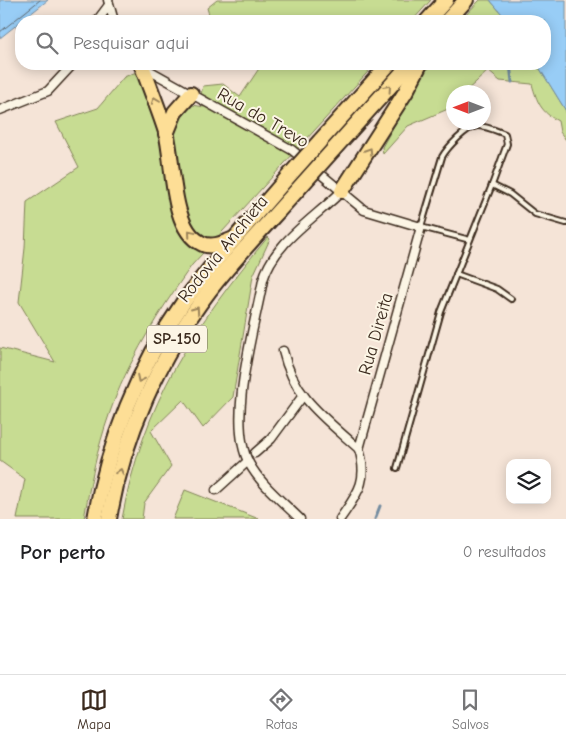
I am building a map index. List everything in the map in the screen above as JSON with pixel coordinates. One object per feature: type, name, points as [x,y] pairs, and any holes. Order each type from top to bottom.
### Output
[{"type":"highway","points":[[453,15],[466,0]]},
{"type":"highway","points":[[432,15],[443,3]]},
{"type":"highway","points":[[143,70],[166,134],[178,207],[185,226],[196,240],[207,245],[213,246],[234,239]]},
{"type":"highway","name":"Rodovia Anchieta","points":[[95,519],[113,446],[129,402],[148,361],[183,304],[234,239],[384,70]]},
{"type":"highway","name":"Rodovia Anchieta","points":[[108,519],[120,471],[134,429],[151,388],[172,348],[213,286],[405,70]]},
{"type":"highway","points":[[342,191],[405,93],[417,70]]},
{"type":"highway","points":[[166,134],[175,112],[191,94]]},
{"type":"street","points":[[101,15],[109,3]]},
{"type":"street","points":[[0,110],[48,91],[67,70]]},
{"type":"street","name":"Rua do Trevo","points":[[150,70],[292,150],[364,210],[422,228]]},
{"type":"street","points":[[300,519],[254,472],[248,461],[240,426],[241,399],[266,271],[279,250],[342,191]]},
{"type":"street","name":"Rua Direita","points":[[359,449],[422,228]]},
{"type":"street","points":[[283,351],[288,370],[302,397],[359,449],[364,477],[360,490],[340,519]]},
{"type":"street","points":[[255,453],[271,439],[302,397]]},
{"type":"street","points":[[216,490],[248,461]]},
{"type":"lane","points":[[397,468],[441,312],[456,274],[470,240],[492,185],[507,138],[505,134],[478,126],[472,127],[447,148],[442,157],[422,228],[470,240]]},
{"type":"lane","points":[[492,185],[510,194],[535,214],[566,223]]},
{"type":"lane","points":[[456,274],[497,289],[510,299]]},
{"type":"green space","points":[[217,0],[431,0],[417,15],[209,15],[207,8]]},
{"type":"green space","points":[[480,0],[490,0],[503,15],[466,15]]},
{"type":"green space","points":[[258,70],[370,70],[192,265],[168,300],[145,337],[116,395],[97,454],[84,519],[17,519],[25,479],[0,461],[0,348],[55,362],[19,302],[25,248],[27,202],[79,167],[56,122],[98,108],[124,77],[139,71],[158,134],[173,133],[176,124],[193,105],[204,107],[209,98],[201,94],[203,86],[223,84],[240,97]]},
{"type":"green space","points":[[426,70],[541,70],[566,111],[566,140],[560,132],[558,121],[547,114],[540,106],[532,84],[500,81],[488,71],[473,85],[446,85],[446,110],[408,126],[383,154],[382,147]]},
{"type":"green space","points":[[268,237],[270,239],[253,276],[233,397],[203,428],[183,400],[151,431],[171,466],[144,503],[142,519],[122,519],[131,477],[143,439],[158,402],[175,368],[217,302]]},
{"type":"green space","points":[[185,490],[259,519],[173,519]]},
{"type":"water","points":[[0,0],[48,0],[29,15],[15,15],[15,26],[0,38]]},
{"type":"water","points":[[490,0],[566,0],[566,111],[541,70],[551,70],[551,15],[503,15]]},
{"type":"waterway","points":[[511,70],[512,82]]},
{"type":"waterway","points":[[375,519],[380,506]]}]
